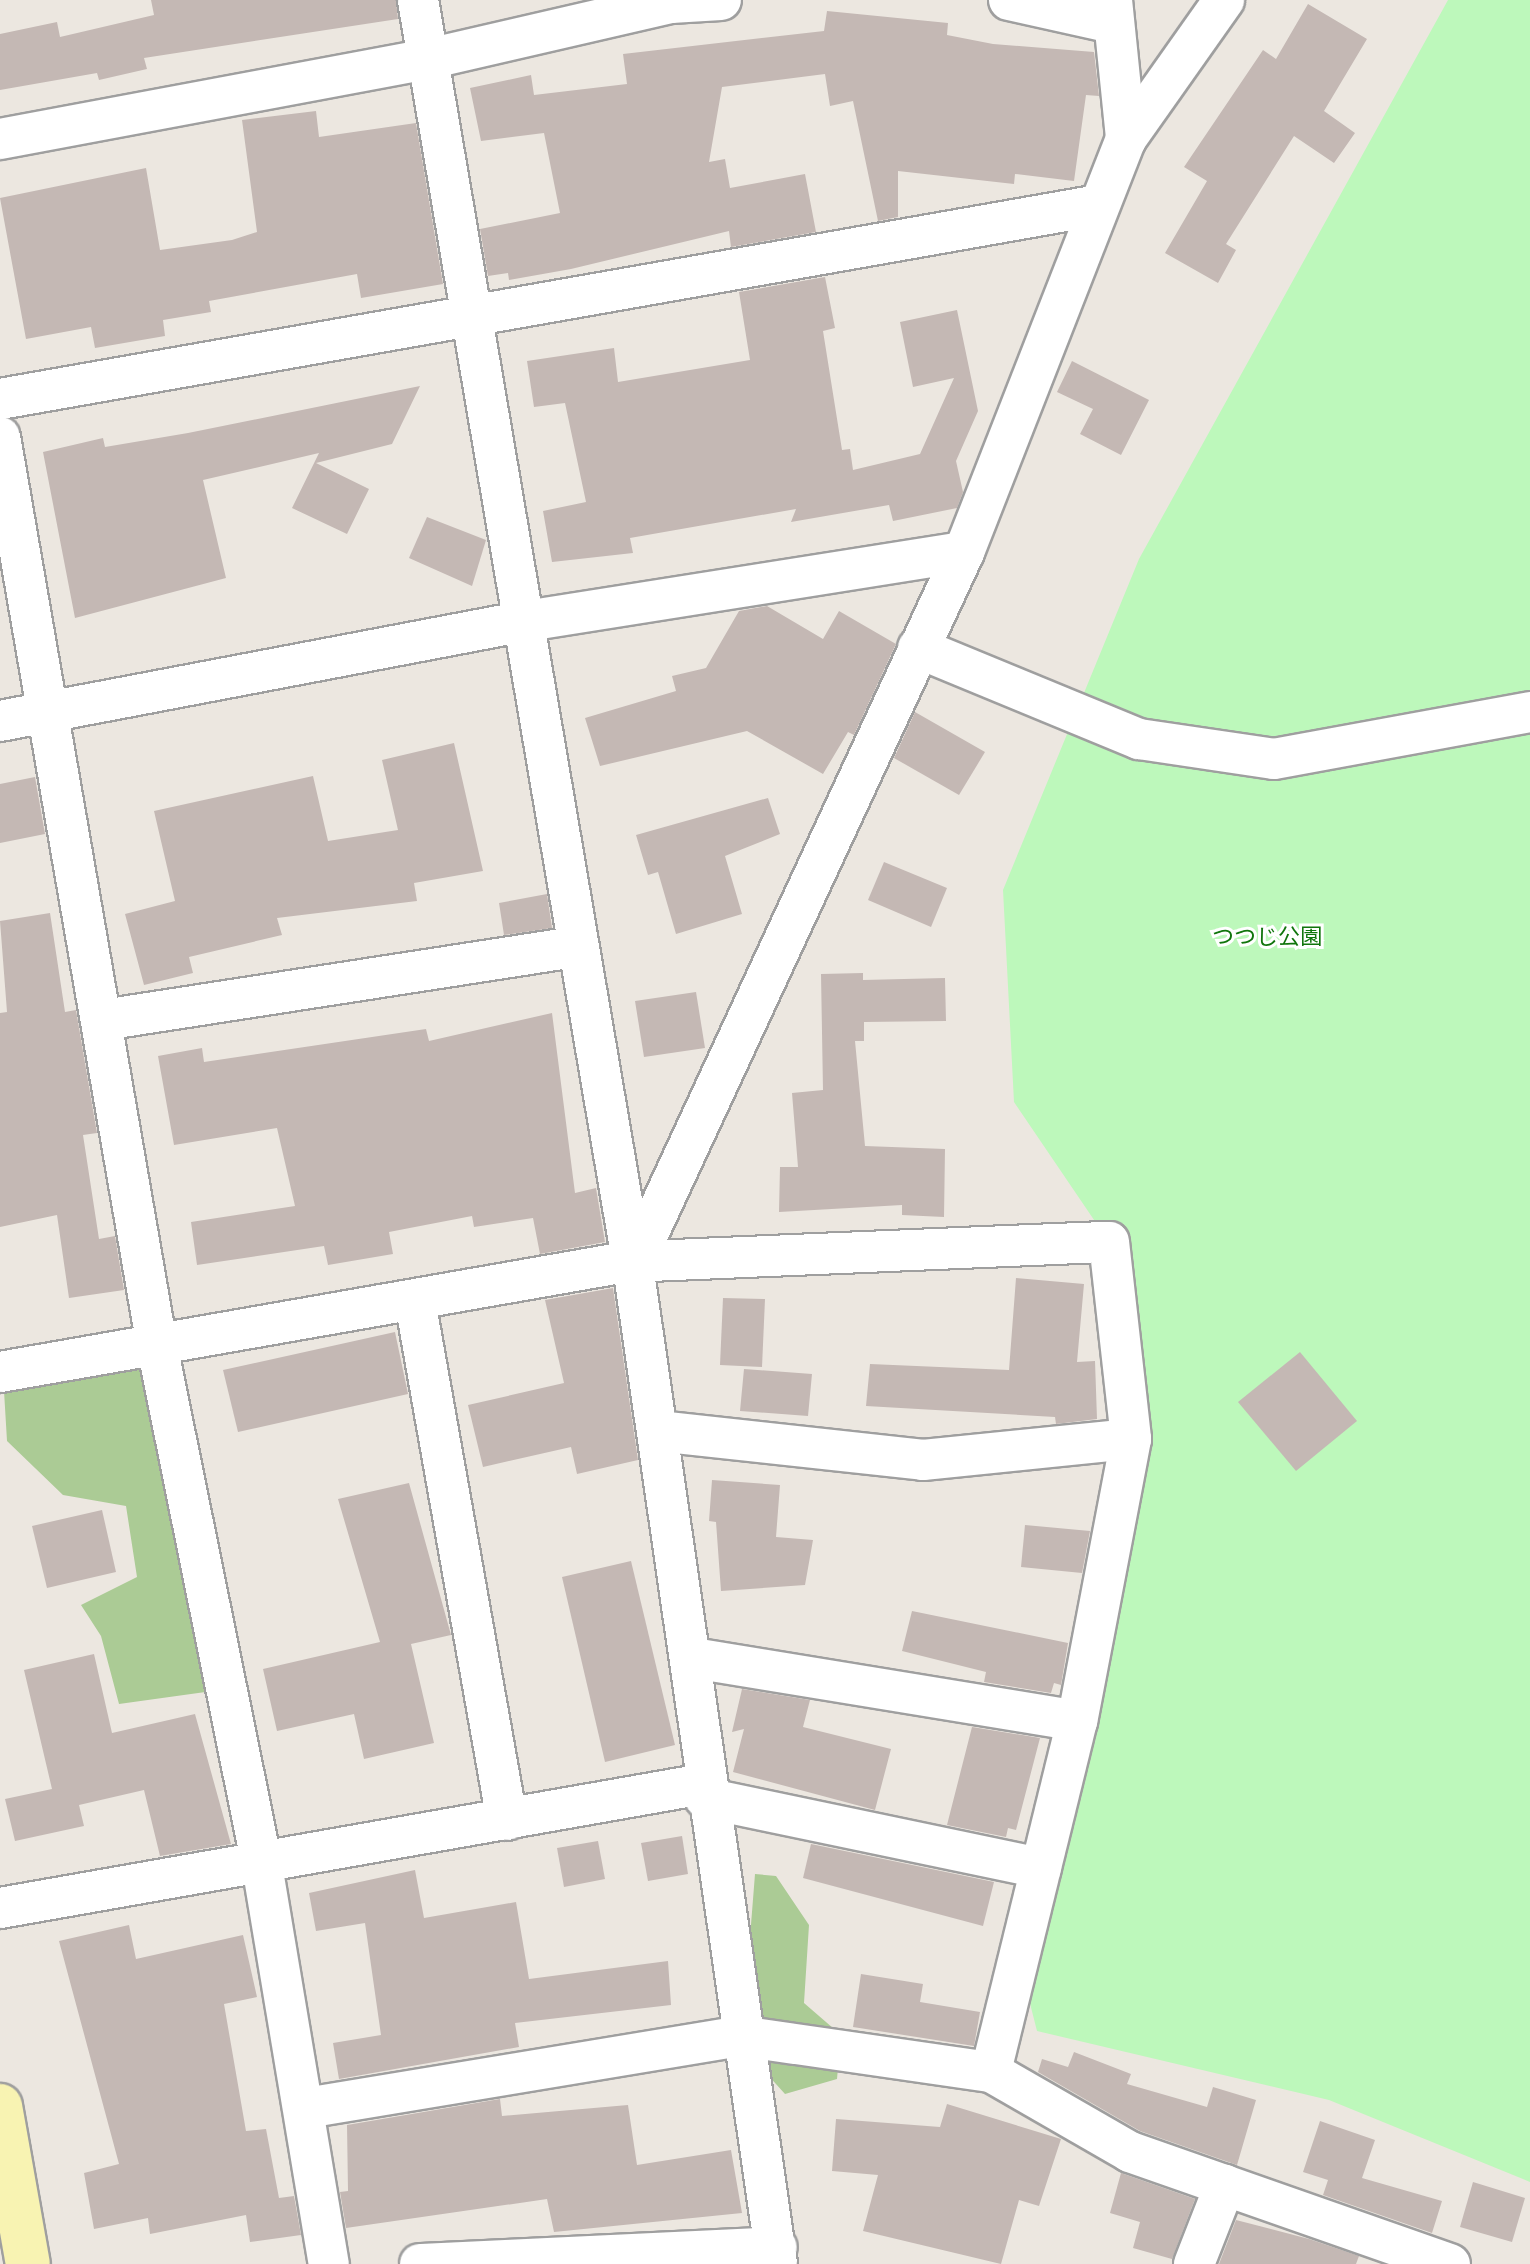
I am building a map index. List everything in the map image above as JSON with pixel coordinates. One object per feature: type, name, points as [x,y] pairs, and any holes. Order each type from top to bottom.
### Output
[{"type":"main road","points":[[0,2106],[28,2264]]},
{"type":"street","points":[[418,0],[520,622],[633,1266],[693,1658],[704,1791],[740,2036],[777,2256],[420,2264]]},
{"type":"street","points":[[0,139],[428,59],[671,3],[721,0]]},
{"type":"street","points":[[1009,0],[1112,11],[1126,139]]},
{"type":"street","points":[[633,1266],[964,552],[1126,139],[1224,0]]},
{"type":"street","points":[[0,399],[1099,205]]},
{"type":"street","points":[[0,437],[53,712],[157,1346],[262,1865],[306,2108],[329,2264]]},
{"type":"street","points":[[0,721],[520,622],[964,552]]},
{"type":"street","points":[[918,648],[1139,739],[1274,759],[1530,712]]},
{"type":"street","points":[[103,1020],[577,947]]},
{"type":"street","points":[[0,1372],[633,1266],[1109,1242],[1131,1439],[1077,1721],[991,2072]]},
{"type":"street","points":[[415,1301],[507,1820]]},
{"type":"street","points":[[658,1431],[923,1460],[1131,1439]]},
{"type":"street","points":[[693,1658],[1077,1721]]},
{"type":"street","points":[[0,1908],[262,1865],[507,1820],[704,1791],[1041,1868]]},
{"type":"street","points":[[306,2108],[740,2036],[991,2072],[1130,2152],[1450,2264]]},
{"type":"street","points":[[1194,2264],[1225,2185]]},
{"type":"green space","name":"つつじ公園","points":[[1448,0],[1530,0],[1530,2182],[1329,2100],[1037,2031],[1019,1960],[1131,1439],[1109,1242],[1014,1102],[1003,890],[1139,559]]},
{"type":"green space","points":[[159,1356],[227,1689],[119,1704],[101,1636],[81,1605],[137,1577],[126,1506],[63,1495],[7,1441],[4,1391]]},
{"type":"green space","points":[[755,1874],[776,1876],[809,1925],[804,2003],[841,2035],[837,2079],[785,2094],[756,2062],[747,1975]]},
{"type":"building","points":[[151,0],[396,0],[398,19],[144,58],[147,69],[99,80],[97,73],[0,90],[0,34],[57,22],[60,37],[154,15]]},
{"type":"building","points":[[1308,4],[1367,39],[1324,111],[1355,133],[1334,163],[1294,136],[1226,244],[1236,250],[1218,283],[1165,253],[1207,181],[1184,167],[1263,50],[1276,59]]},
{"type":"building","points":[[827,11],[948,23],[947,35],[993,44],[1094,52],[1099,96],[1086,95],[1074,181],[1015,174],[1014,184],[898,171],[898,217],[878,221],[853,101],[830,106],[825,74],[722,87],[709,162],[725,159],[730,188],[805,174],[816,232],[731,247],[729,231],[571,269],[509,280],[508,273],[488,276],[480,229],[560,213],[544,133],[481,141],[470,88],[531,75],[534,95],[627,84],[623,54],[824,31]]},
{"type":"building","points":[[316,111],[319,137],[416,123],[443,284],[361,298],[357,274],[209,301],[211,312],[163,320],[165,336],[95,348],[91,327],[26,339],[0,198],[146,168],[160,250],[232,240],[257,232],[242,120]]},
{"type":"building","points":[[825,277],[835,328],[823,331],[842,450],[850,449],[853,470],[920,454],[954,378],[913,387],[900,322],[957,310],[978,411],[956,461],[963,492],[957,508],[893,521],[889,505],[791,522],[796,509],[630,538],[633,553],[552,562],[543,511],[586,502],[565,403],[534,407],[527,361],[614,348],[618,382],[750,360],[739,292]]},
{"type":"building","points":[[1072,361],[1149,400],[1121,455],[1080,434],[1093,409],[1057,392]]},
{"type":"building","points":[[420,386],[392,444],[316,463],[369,489],[347,534],[292,508],[319,453],[203,480],[226,578],[75,618],[43,452],[103,438],[105,447],[188,433]]},
{"type":"building","points":[[427,517],[486,540],[472,586],[409,558]]},
{"type":"building","points":[[767,606],[823,639],[839,611],[896,644],[854,735],[848,732],[823,774],[747,731],[600,766],[585,718],[676,691],[672,676],[706,668],[739,611]]},
{"type":"building","points":[[915,712],[985,752],[959,795],[894,758]]},
{"type":"building","points":[[454,743],[483,871],[414,883],[417,901],[277,918],[282,935],[189,957],[193,973],[144,985],[125,914],[175,901],[154,811],[313,776],[328,841],[398,830],[382,760]]},
{"type":"building","points":[[35,777],[45,834],[0,843],[0,784]]},
{"type":"building","points":[[768,798],[780,834],[725,856],[742,914],[676,934],[658,872],[648,875],[636,835]]},
{"type":"building","points":[[884,862],[947,888],[931,927],[868,900]]},
{"type":"building","points":[[547,894],[552,928],[504,935],[499,903]]},
{"type":"building","points":[[50,913],[65,1012],[76,1010],[97,1133],[83,1135],[99,1239],[115,1236],[124,1290],[69,1298],[57,1215],[0,1227],[0,1013],[7,1012],[0,921]]},
{"type":"building","points":[[863,973],[863,980],[945,978],[946,1021],[864,1022],[864,1041],[855,1041],[865,1146],[945,1149],[944,1217],[902,1215],[902,1205],[779,1212],[780,1167],[798,1167],[792,1093],[823,1090],[821,974]]},
{"type":"building","points":[[696,992],[705,1048],[644,1057],[635,1001]]},
{"type":"building","points":[[552,1013],[575,1193],[596,1188],[605,1242],[540,1254],[533,1218],[474,1227],[472,1216],[389,1232],[393,1254],[328,1265],[324,1246],[197,1265],[191,1222],[295,1206],[277,1128],[174,1145],[158,1056],[202,1048],[204,1062],[426,1029],[429,1041]]},
{"type":"building","points":[[1016,1278],[1084,1284],[1077,1362],[1095,1361],[1097,1419],[1056,1424],[1055,1417],[866,1406],[870,1364],[1009,1370]]},
{"type":"building","points":[[613,1288],[638,1460],[577,1474],[571,1447],[483,1467],[468,1405],[564,1383],[545,1300]]},
{"type":"building","points":[[723,1298],[765,1299],[762,1367],[720,1365]]},
{"type":"building","points":[[395,1332],[408,1394],[238,1432],[223,1370]]},
{"type":"building","points":[[1300,1352],[1357,1421],[1296,1471],[1238,1402]]},
{"type":"building","points":[[744,1369],[812,1374],[808,1416],[740,1411]]},
{"type":"building","points":[[712,1480],[780,1485],[776,1537],[813,1540],[805,1585],[721,1591],[716,1522],[709,1521]]},
{"type":"building","points":[[409,1483],[451,1635],[411,1644],[434,1743],[364,1759],[354,1714],[277,1731],[263,1669],[380,1642],[338,1499]]},
{"type":"building","points":[[102,1510],[116,1572],[47,1588],[32,1526]]},
{"type":"building","points":[[1025,1525],[1090,1531],[1082,1573],[1021,1567]]},
{"type":"building","points":[[631,1561],[675,1745],[605,1762],[562,1577]]},
{"type":"building","points":[[912,1611],[1068,1643],[1061,1685],[1054,1683],[1051,1693],[984,1682],[986,1672],[902,1651]]},
{"type":"building","points":[[94,1654],[112,1733],[195,1714],[231,1844],[160,1856],[144,1790],[79,1805],[84,1826],[15,1841],[5,1799],[52,1789],[24,1670]]},
{"type":"building","points":[[742,1689],[810,1700],[803,1727],[891,1749],[875,1810],[733,1772],[744,1729],[732,1732]]},
{"type":"building","points":[[972,1727],[1040,1738],[1016,1830],[1008,1828],[1006,1837],[947,1825]]},
{"type":"building","points":[[682,1836],[688,1874],[648,1881],[641,1843]]},
{"type":"building","points":[[598,1841],[605,1879],[564,1887],[557,1848]]},
{"type":"building","points":[[811,1844],[994,1882],[983,1926],[803,1878]]},
{"type":"building","points":[[415,1870],[424,1918],[516,1902],[529,1979],[668,1961],[671,2005],[515,2023],[519,2047],[339,2079],[333,2043],[381,2035],[365,1923],[316,1931],[309,1893]]},
{"type":"building","points":[[129,1925],[136,1959],[243,1935],[257,1997],[224,2004],[246,2131],[266,2129],[279,2198],[294,2196],[301,2235],[250,2242],[246,2215],[150,2234],[148,2218],[94,2229],[84,2173],[119,2164],[59,1941]]},
{"type":"building","points":[[861,1974],[923,1984],[920,2002],[980,2012],[974,2046],[853,2027]]},
{"type":"building","points":[[1074,2052],[1131,2074],[1127,2084],[1207,2107],[1213,2087],[1256,2100],[1237,2165],[1140,2131],[1038,2072],[1042,2059],[1068,2067]]},
{"type":"building","points":[[500,2099],[502,2116],[628,2105],[637,2165],[731,2150],[742,2213],[554,2232],[547,2199],[346,2228],[340,2192],[348,2191],[347,2125]]},
{"type":"building","points":[[947,2104],[1061,2139],[1039,2206],[1019,2200],[1001,2264],[863,2231],[878,2175],[832,2171],[836,2119],[940,2127]]},
{"type":"building","points":[[1320,2121],[1375,2140],[1362,2178],[1442,2201],[1432,2233],[1323,2195],[1328,2180],[1303,2172]]},
{"type":"building","points":[[1121,2173],[1195,2199],[1172,2259],[1133,2248],[1140,2222],[1110,2213]]},
{"type":"building","points":[[1473,2182],[1525,2198],[1512,2242],[1460,2227]]},
{"type":"building","points":[[1236,2220],[1359,2256],[1356,2264],[1219,2264]]}]
